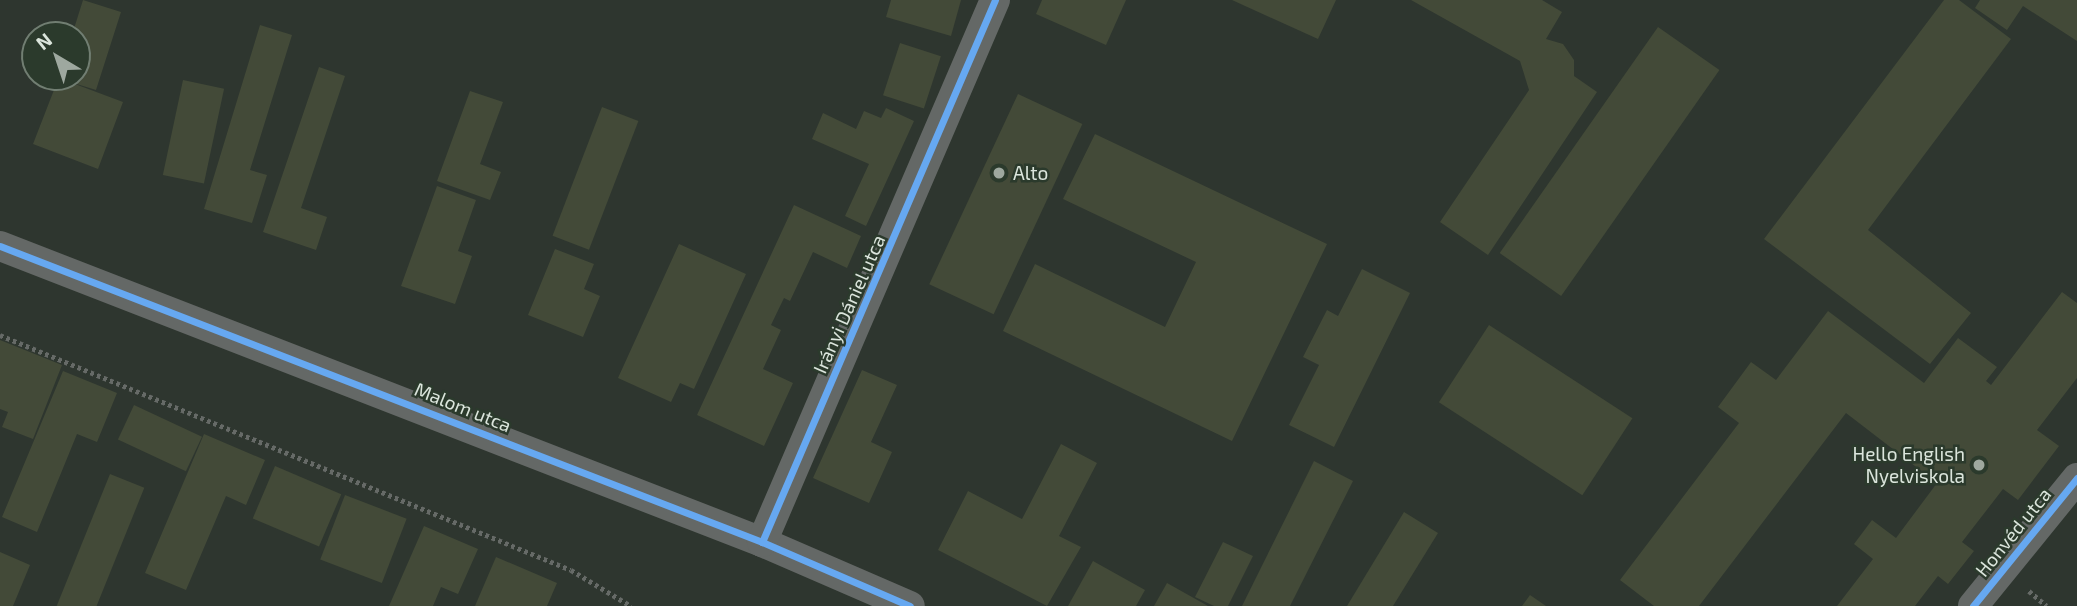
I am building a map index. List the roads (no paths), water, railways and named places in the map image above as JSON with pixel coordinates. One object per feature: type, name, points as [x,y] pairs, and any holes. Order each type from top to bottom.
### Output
[{"type":"street","name":"Irányi Dániel utca","points":[[762,542],[995,0]]},
{"type":"street","name":"Malom utca","points":[[0,246],[762,542],[910,606]]},
{"type":"street","name":"Honvéd utca","points":[[1973,606],[2077,478]]},
{"type":"place","name":"Alto","points":[[999,173]]},
{"type":"place","name":"Hello English Nyelviskola","points":[[1979,465]]}]
